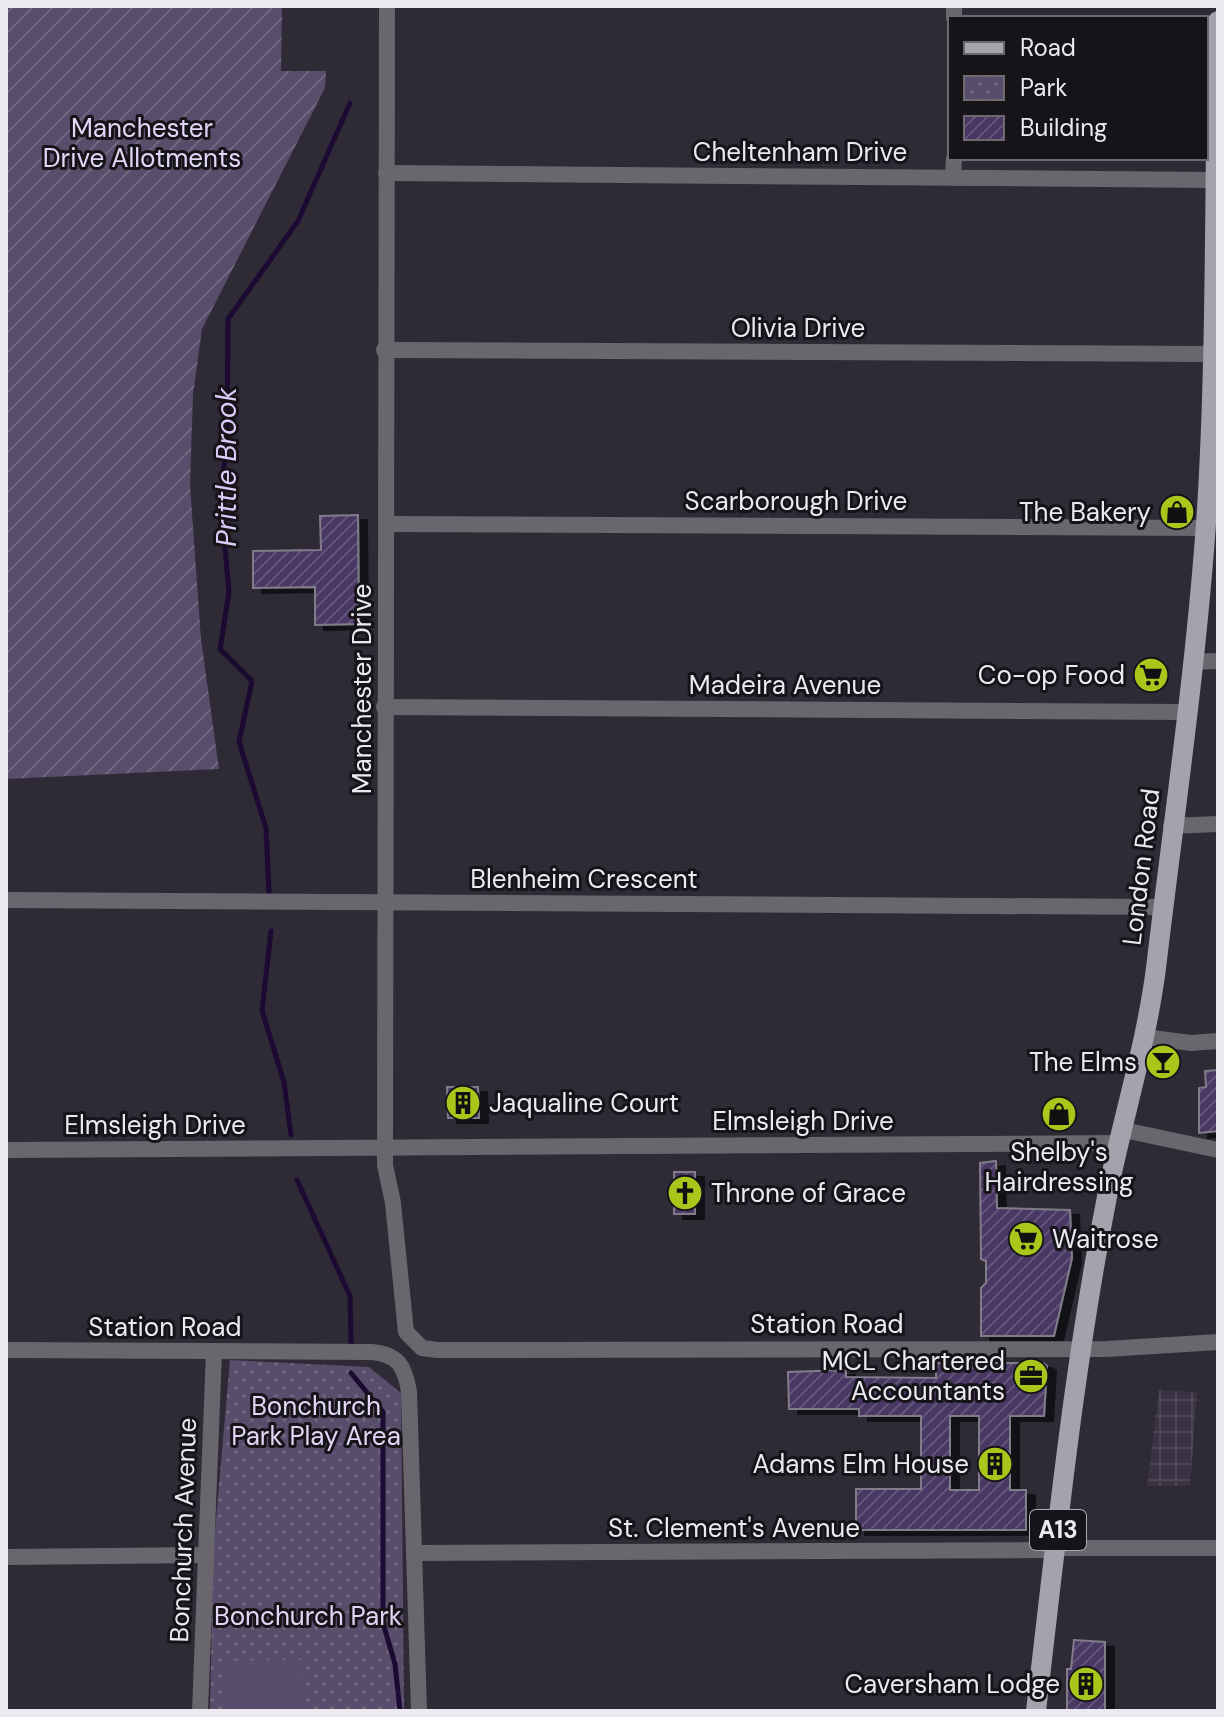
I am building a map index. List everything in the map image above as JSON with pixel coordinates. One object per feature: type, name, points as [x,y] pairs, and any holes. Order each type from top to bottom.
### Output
[{"type":"main road","name":"London Road","points":[[1036,1711],[1083,1349],[1122,1137],[1144,1037],[1206,528],[1213,502],[1218,21]]},
{"type":"street","name":"Manchester Drive","points":[[387,6],[384,350],[387,524],[384,707],[386,1184],[393,1203],[406,1332],[422,1348],[437,1350]]},
{"type":"street","points":[[953,178],[954,160]]},
{"type":"street","name":"Cheltenham Drive","points":[[386,173],[953,178],[1215,176]]},
{"type":"street","name":"Olivia Drive","points":[[384,350],[1214,344]]},
{"type":"street","name":"Scarborough Drive","points":[[387,524],[1206,528]]},
{"type":"street","points":[[1192,662],[1218,661]]},
{"type":"street","name":"Madeira Avenue","points":[[384,707],[1186,712]]},
{"type":"street","points":[[1171,826],[1218,824]]},
{"type":"street","name":"Blenheim Crescent","points":[[6,900],[1162,907]]},
{"type":"street","points":[[1144,1037],[1191,1043],[1218,1041]]},
{"type":"street","name":"Elmsleigh Drive","points":[[6,1150],[387,1148],[1122,1137],[1218,1150]]},
{"type":"street","name":"Station Road","points":[[437,1350],[1083,1349],[1218,1342]]},
{"type":"street","name":"Station Road","points":[[6,1350],[389,1353],[400,1361],[406,1376],[414,1553]]},
{"type":"street","name":"Bonchurch Avenue","points":[[200,1711],[214,1351]]},
{"type":"street","name":"St. Clement's Avenue","points":[[414,1553],[1218,1548]]},
{"type":"street","points":[[414,1553],[419,1711]]},
{"type":"street","points":[[6,1557],[206,1555]]},
{"type":"shaded area","points":[[1159,1390],[1197,1392],[1190,1486],[1147,1486]]},
{"type":"green space","name":"Manchester Drive Allotments","points":[[6,6],[282,6],[281,71],[326,71],[325,88],[202,329],[193,395],[190,485],[201,639],[219,769],[6,779]]},
{"type":"green space","name":"Bonchurch Park","points":[[230,1360],[369,1367],[401,1393],[404,1711],[210,1711],[213,1554]]},
{"type":"green space","points":[[301,1660],[303,1711],[223,1711],[224,1661]]},
{"type":"building","points":[[358,515],[359,624],[315,625],[315,587],[253,588],[253,551],[321,550],[320,516]]},
{"type":"building","points":[[1218,1070],[1218,1131],[1199,1133],[1199,1088],[1206,1087],[1205,1071]]},
{"type":"building","name":"Jaqualine Court","points":[[447,1087],[478,1087],[479,1118],[448,1118]]},
{"type":"building","name":"Waitrose","points":[[996,1161],[997,1208],[1070,1210],[1072,1258],[1054,1336],[981,1336],[981,1288],[986,1283],[986,1261],[981,1259],[980,1163]]},
{"type":"building","name":"Throne of Grace","points":[[674,1172],[695,1172],[695,1214],[674,1214]]},
{"type":"building","name":"Adams Elm House","points":[[936,1363],[1043,1363],[1047,1366],[1044,1416],[1010,1416],[1010,1490],[1026,1490],[1026,1530],[856,1530],[856,1489],[921,1489],[921,1416],[859,1416],[859,1409],[789,1409],[788,1372],[846,1370],[846,1377],[936,1378]],"holes":[[[950,1416],[979,1416],[979,1490],[950,1490]]]},
{"type":"building","name":"Caversham Lodge","points":[[1074,1640],[1105,1642],[1105,1711],[1067,1711],[1067,1669],[1071,1669]]},
{"type":"waterway","name":"Prittle Brook","points":[[269,892],[266,828],[239,742],[252,681],[220,649],[229,592],[221,502],[227,434],[228,319],[298,221],[350,103]]},
{"type":"waterway","name":"Prittle Brook","points":[[271,931],[262,1011],[284,1082],[291,1135]]},
{"type":"waterway","name":"Prittle Brook","points":[[297,1180],[350,1296],[351,1343]]},
{"type":"waterway","name":"Prittle Brook","points":[[351,1373],[383,1412],[383,1623],[395,1664],[400,1711]]},
{"type":"place","name":"The Bakery","points":[[1177,512]]},
{"type":"place","name":"Co-op Food","points":[[1151,675]]},
{"type":"place","name":"The Elms","points":[[1163,1062]]},
{"type":"place","name":"Jaqualine Court","points":[[463,1103]]},
{"type":"place","name":"Shelby's Hairdressing","points":[[1059,1114]]},
{"type":"place","name":"Throne of Grace","points":[[685,1193]]},
{"type":"place","name":"Waitrose","points":[[1026,1239]]},
{"type":"place","name":"MCL Chartered Accountants","points":[[1031,1376]]},
{"type":"place","name":"Adams Elm House","points":[[995,1464]]},
{"type":"place","name":"Caversham Lodge","points":[[1086,1684]]},
{"type":"park label","name":"Bonchurch Park Play Area","points":[[316,1421]]}]
